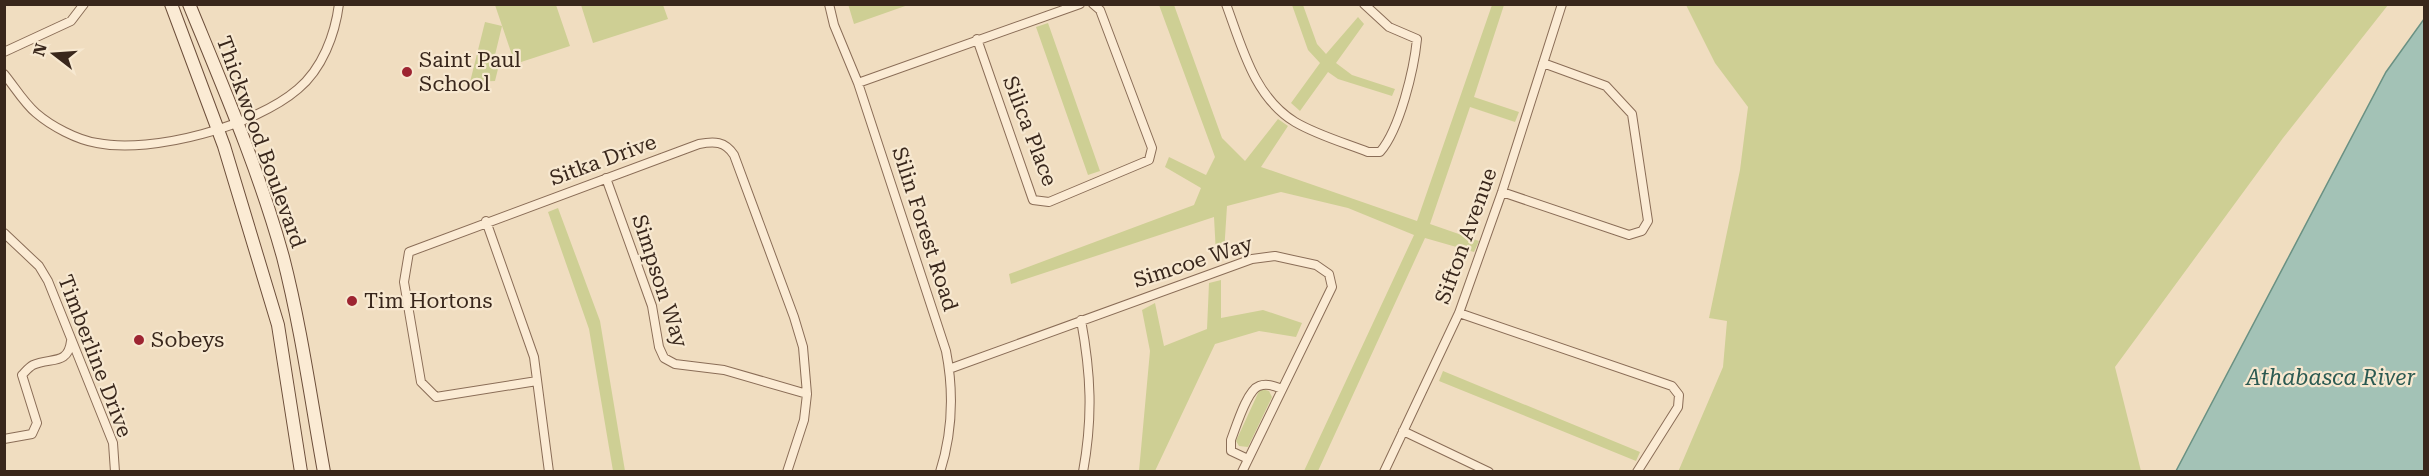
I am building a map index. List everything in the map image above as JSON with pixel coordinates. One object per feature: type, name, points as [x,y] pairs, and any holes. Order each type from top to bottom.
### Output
[{"type":"main road","name":"Thickwood Boulevard","points":[[171,4],[218,129],[278,325],[301,471]]},
{"type":"main road","name":"Thickwood Boulevard","points":[[189,4],[238,121],[282,256],[326,471]]},
{"type":"street","points":[[4,52],[71,21],[84,4]]},
{"type":"street","points":[[4,74],[35,113],[62,130],[95,143],[134,146],[173,142],[218,129],[280,102],[308,78],[326,52],[339,4]]},
{"type":"street","name":"Silin Forest Road","points":[[829,4],[834,25],[858,83],[942,337],[949,369],[951,420],[940,471]]},
{"type":"street","points":[[858,83],[1080,4]]},
{"type":"street","name":"Silica Place","points":[[977,39],[1033,200],[1049,202],[1149,160],[1152,148],[1100,10],[1093,4]]},
{"type":"street","points":[[1226,4],[1250,68],[1268,99],[1295,122],[1368,152],[1380,152],[1389,141],[1414,65],[1417,39],[1389,27],[1364,4]]},
{"type":"street","name":"Sifton Avenue","points":[[1384,471],[1459,313],[1502,192],[1562,4]]},
{"type":"street","points":[[1502,192],[1629,235],[1642,231],[1647,221],[1632,114],[1606,86],[1543,63]]},
{"type":"street","name":"Sitka Drive","points":[[537,381],[436,397],[421,382],[405,282],[409,252],[486,221],[699,144],[715,142],[730,148],[800,333],[806,363],[807,393],[804,420],[787,471]]},
{"type":"street","name":"Simpson Way","points":[[606,178],[652,306],[659,347],[664,358],[675,364],[724,370],[807,393]]},
{"type":"street","points":[[486,221],[534,357],[549,471]]},
{"type":"street","name":"Timberline Drive","points":[[4,233],[39,266],[71,337],[113,443],[115,471]]},
{"type":"street","name":"Simcoe Way","points":[[949,369],[1252,259],[1275,256],[1316,265],[1329,274],[1332,287],[1242,471]]},
{"type":"street","points":[[1459,313],[1672,386],[1679,395],[1678,407],[1637,471]]},
{"type":"street","points":[[1081,320],[1090,369],[1089,439],[1083,471]]},
{"type":"street","points":[[4,439],[32,434],[37,423],[22,375],[33,365],[62,358],[70,350],[71,337]]},
{"type":"street","points":[[1248,459],[1231,452],[1230,446],[1251,392],[1257,386],[1266,384],[1282,389]]},
{"type":"street","points":[[1403,431],[1490,471]]},
{"type":"green space","points":[[848,4],[908,4],[908,5],[854,24]]},
{"type":"green space","points":[[495,5],[556,5],[570,46],[515,64]]},
{"type":"green space","points":[[581,5],[663,5],[668,19],[593,43]]},
{"type":"green space","points":[[1159,5],[1174,5],[1222,138],[1245,161],[1278,119],[1288,126],[1261,167],[1417,221],[1492,5],[1504,5],[1474,97],[1519,112],[1515,122],[1470,107],[1430,224],[1479,241],[1474,252],[1425,238],[1318,471],[1304,471],[1414,235],[1348,208],[1281,192],[1227,206],[1224,253],[1216,254],[1214,217],[1011,284],[1009,274],[1194,205],[1201,188],[1165,167],[1169,157],[1206,175],[1215,157]]},
{"type":"green space","points":[[1292,5],[1303,5],[1317,44],[1326,54],[1358,17],[1364,24],[1336,63],[1352,75],[1395,89],[1392,96],[1338,79],[1328,72],[1300,111],[1291,103],[1320,63],[1308,50]]},
{"type":"green space","points":[[1686,5],[2388,5],[2283,138],[2115,367],[2141,471],[1678,472],[1723,367],[1727,321],[1709,318],[1740,170],[1748,107],[1715,63]]},
{"type":"green space","points":[[485,22],[502,26],[495,55],[501,57],[495,81],[470,82]]},
{"type":"green space","points":[[1048,23],[1100,171],[1088,175],[1036,27]]},
{"type":"green space","points":[[558,208],[600,321],[625,471],[613,471],[589,329],[548,212]]},
{"type":"green space","points":[[1221,280],[1221,318],[1263,310],[1302,323],[1296,337],[1259,331],[1215,344],[1155,471],[1139,471],[1150,351],[1142,310],[1155,303],[1164,346],[1207,329],[1209,283]]},
{"type":"green space","points":[[1443,371],[1640,452],[1636,461],[1439,381]]},
{"type":"green space","points":[[1262,389],[1269,391],[1272,397],[1248,447],[1239,446],[1236,441]]},
{"type":"water","name":"Athabasca River","points":[[2424,19],[2424,471],[2176,471],[2386,72]]},
{"type":"place","name":"Saint Paul School","points":[[407,72]]},
{"type":"place","name":"Tim Hortons","points":[[352,301]]},
{"type":"place","name":"Sobeys","points":[[139,340]]}]
